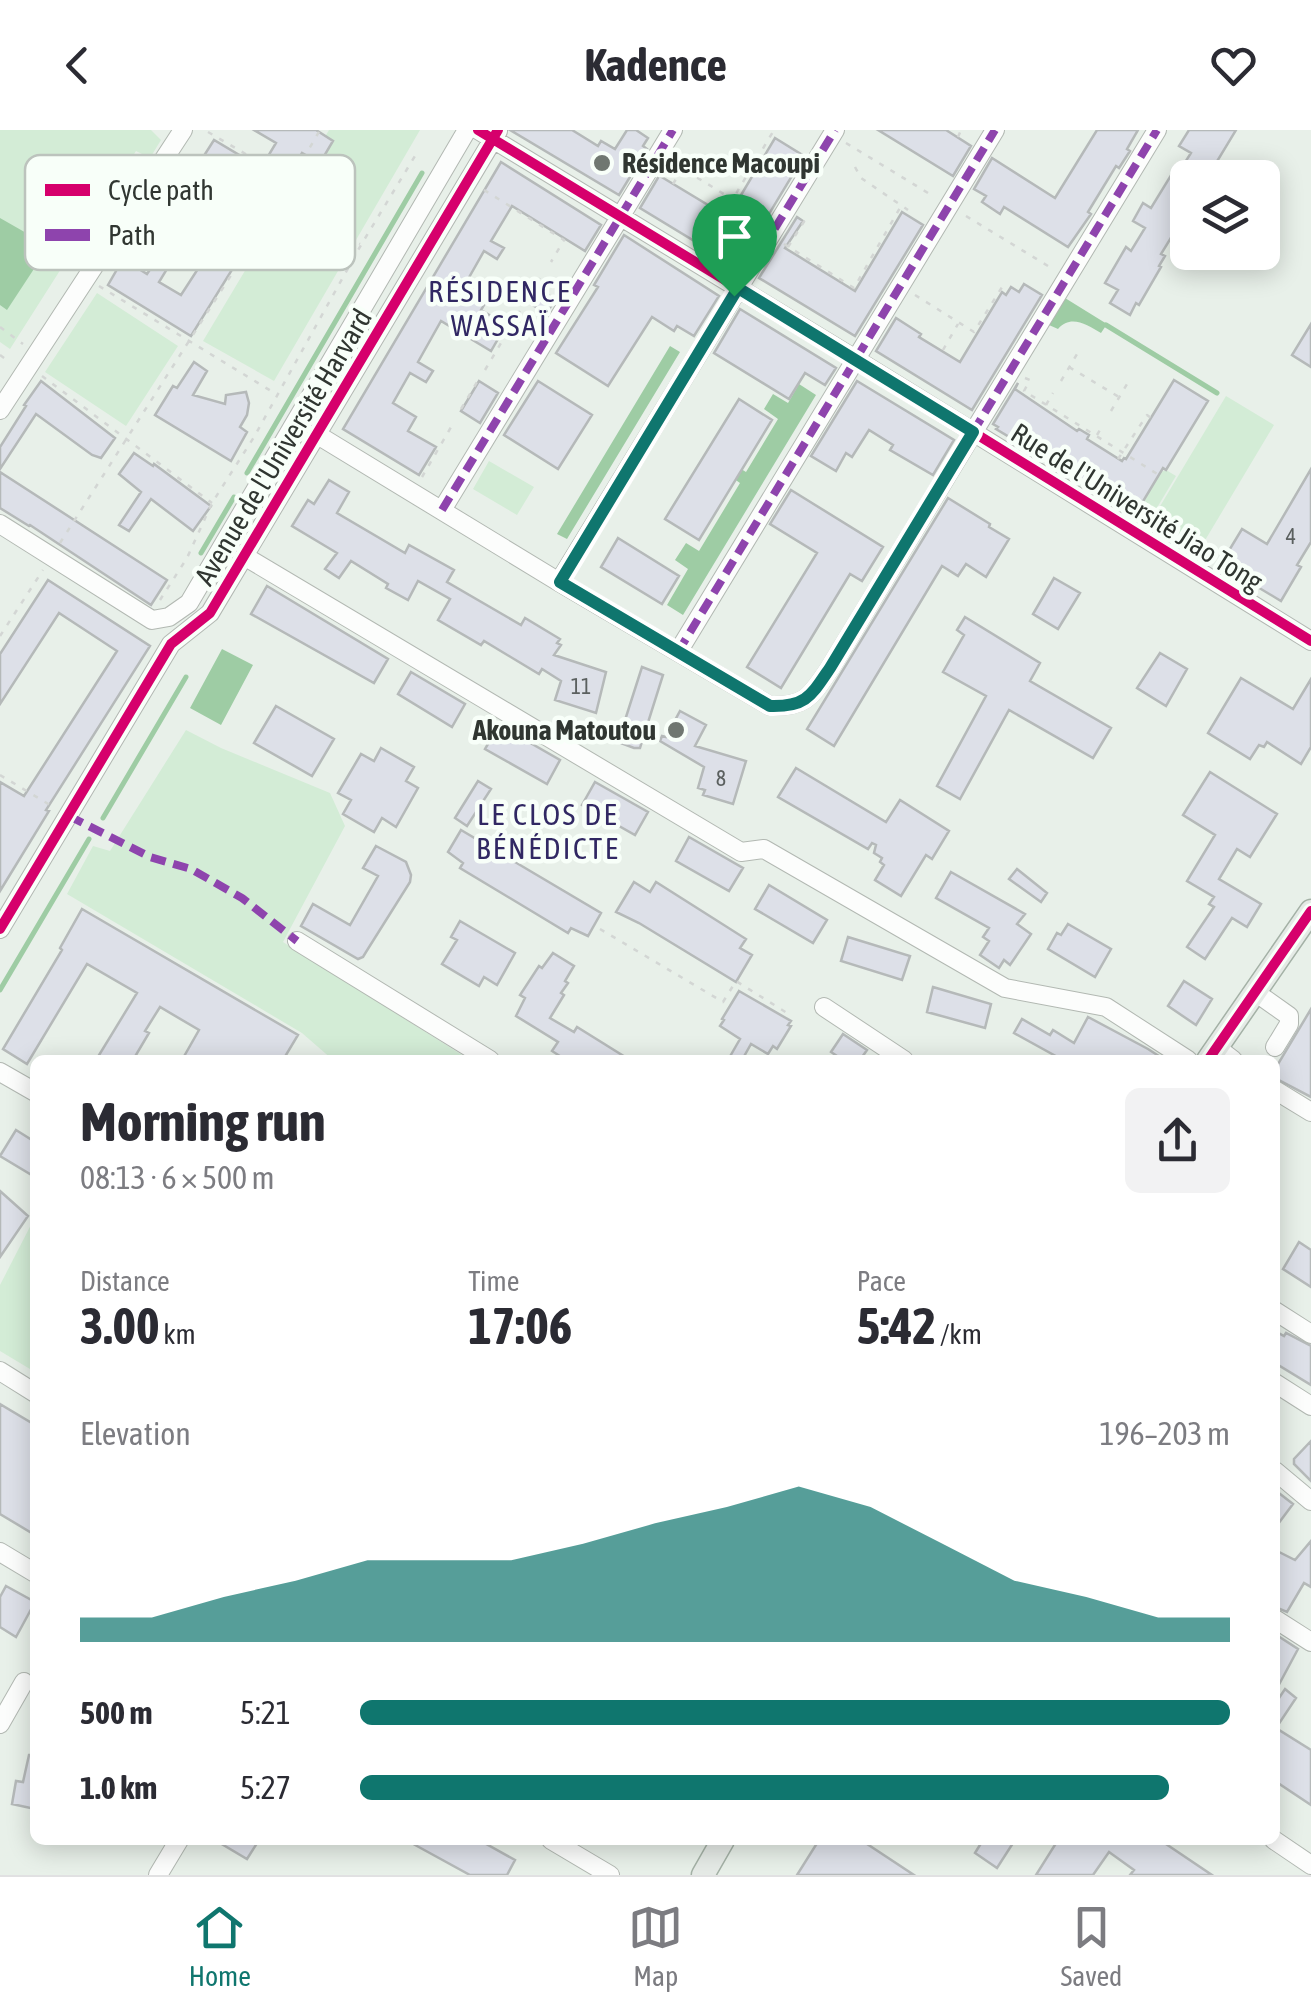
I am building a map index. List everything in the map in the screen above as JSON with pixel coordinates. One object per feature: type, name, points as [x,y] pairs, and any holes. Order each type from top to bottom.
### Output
[{"type":"main road","points":[[1220,1055],[1255,992],[1311,912]]},
{"type":"main road","points":[[703,1875],[720,1845]]},
{"type":"street","points":[[166,155],[182,130]]},
{"type":"street","points":[[0,524],[152,620],[169,617],[189,604],[467,130]]},
{"type":"street","points":[[560,582],[834,130]]},
{"type":"street","points":[[678,652],[995,130]]},
{"type":"street","points":[[316,434],[770,706],[792,706],[811,696],[1157,130]]},
{"type":"street","name":"Rue de l'Université Jiao Tong","points":[[490,133],[1311,642]]},
{"type":"street","name":"Avenue de l'Université Harvard","points":[[0,930],[171,644],[210,613],[490,133]]},
{"type":"street","points":[[442,510],[669,137]]},
{"type":"street","points":[[0,410],[91,270]]},
{"type":"street","points":[[244,556],[741,852],[764,850],[1004,988],[1106,1007],[1180,1055]]},
{"type":"street","points":[[297,941],[482,1055]]},
{"type":"street","points":[[1255,992],[1289,1016],[1289,1024],[1276,1047]]},
{"type":"street","points":[[824,1007],[896,1055]]},
{"type":"street","points":[[0,1072],[30,1089]]},
{"type":"street","points":[[1280,1093],[1311,1112]]},
{"type":"street","points":[[1280,1317],[1311,1334]]},
{"type":"street","points":[[0,1371],[30,1389]]},
{"type":"street","points":[[1280,1386],[1311,1406]]},
{"type":"street","points":[[1280,1475],[1311,1501]]},
{"type":"street","points":[[0,1552],[30,1570]]},
{"type":"street","points":[[1280,1623],[1311,1642]]},
{"type":"street","points":[[0,1724],[24,1682]]},
{"type":"street","points":[[1280,1844],[1311,1864]]},
{"type":"street","points":[[158,1875],[176,1845]]},
{"type":"street","points":[[559,1845],[610,1875]]},
{"type":"path","points":[[306,155],[320,130]]},
{"type":"path","points":[[702,251],[774,130]]},
{"type":"path","points":[[958,137],[961,130]]},
{"type":"path","points":[[208,132],[248,155]]},
{"type":"path","points":[[669,137],[676,150],[670,161],[732,199]]},
{"type":"path","points":[[355,256],[418,151]]},
{"type":"path","points":[[673,184],[689,158]]},
{"type":"path","points":[[855,167],[861,178],[908,210]]},
{"type":"path","points":[[480,188],[564,240],[551,262]]},
{"type":"path","points":[[771,234],[854,288],[901,206]]},
{"type":"path","points":[[355,241],[361,245]]},
{"type":"path","points":[[58,547],[235,270]]},
{"type":"path","points":[[153,611],[187,558],[212,504],[347,270]]},
{"type":"path","points":[[526,301],[540,278]]},
{"type":"path","points":[[98,285],[277,395]]},
{"type":"path","points":[[915,295],[974,332],[1002,287]]},
{"type":"path","points":[[484,370],[520,311]]},
{"type":"path","points":[[942,350],[959,323]]},
{"type":"path","points":[[0,328],[126,438],[212,504]]},
{"type":"path","points":[[1060,381],[1080,349]]},
{"type":"path","points":[[0,355],[7,360]]},
{"type":"path","points":[[1069,367],[1119,397]]},
{"type":"path","points":[[1011,369],[1030,380],[1024,391],[1047,408],[1159,475]]},
{"type":"path","points":[[1111,411],[1130,379]]},
{"type":"path","points":[[461,409],[478,382]]},
{"type":"path","points":[[1047,408],[1053,393]]},
{"type":"path","points":[[1118,459],[1147,415],[1151,418]]},
{"type":"path","points":[[418,483],[454,422]]},
{"type":"path","points":[[1096,436],[1103,425]]},
{"type":"path","points":[[0,636],[43,570]]},
{"type":"path","points":[[0,775],[70,816]]},
{"type":"path","points":[[600,929],[723,1002],[736,981],[787,1013]]},
{"type":"shaded area","points":[[0,130],[151,130],[161,140],[152,155],[136,151],[133,155],[25,155],[25,270],[60,270],[10,349],[0,342]]},
{"type":"shaded area","points":[[329,130],[420,130],[355,242],[355,155],[314,155]]},
{"type":"shaded area","points":[[0,218],[25,232],[25,270],[33,270],[7,310],[0,305]]},
{"type":"shaded area","points":[[245,270],[339,270],[274,381],[203,341]]},
{"type":"shaded area","points":[[97,293],[178,346],[126,426],[45,372]]},
{"type":"shaded area","points":[[1065,298],[1107,324],[1101,333],[1079,322],[1068,322],[1058,329],[1049,325]]},
{"type":"shaded area","points":[[670,346],[680,352],[567,539],[557,534]]},
{"type":"shaded area","points":[[799,384],[816,395],[683,615],[667,605],[688,569],[675,560],[686,543],[699,551],[740,483],[727,474],[733,464],[746,472],[778,419],[764,409],[773,394],[788,403]]},
{"type":"shaded area","points":[[1226,396],[1274,425],[1201,547],[1153,518]]},
{"type":"shaded area","points":[[489,461],[534,487],[517,515],[473,489]]},
{"type":"shaded area","points":[[1166,470],[1176,476],[1149,521],[1136,513]]},
{"type":"shaded area","points":[[222,649],[253,665],[221,725],[190,708]]},
{"type":"shaded area","points":[[186,730],[330,793],[345,826],[283,942],[462,1055],[327,1055],[302,1033],[67,894],[93,846],[110,851]]},
{"type":"shaded area","points":[[30,1227],[30,1369],[0,1351],[0,1285]]},
{"type":"building","points":[[254,130],[316,130],[333,141],[325,155],[269,155],[276,143]]},
{"type":"building","name":"Résidence Macoupi","points":[[510,130],[572,130],[598,146],[601,141],[615,149],[627,130],[636,130],[648,138],[643,146],[647,149],[619,195]]},
{"type":"building","points":[[878,130],[946,130],[971,146],[953,176]]},
{"type":"building","points":[[1097,130],[1138,130],[1127,149],[1130,151],[1119,168],[1116,166],[1068,247],[1004,207],[1000,214],[982,202],[986,196],[974,189],[992,158],[1055,198]]},
{"type":"building","points":[[1189,130],[1236,130],[1218,160],[1187,160],[1191,153],[1179,146]]},
{"type":"building","points":[[775,138],[804,156],[737,267],[640,208],[662,171],[660,176],[728,217]]},
{"type":"building","points":[[214,140],[239,155],[204,155]]},
{"type":"building","points":[[501,162],[601,225],[585,251],[512,206],[491,241],[504,248],[497,259],[484,251],[467,281],[490,295],[481,310],[506,325],[491,351],[441,321],[418,362],[433,371],[426,382],[410,373],[393,403],[416,417],[408,431],[436,447],[419,475],[343,429]]},
{"type":"building","points":[[1170,177],[1170,239],[1161,254],[1165,256],[1161,267],[1130,315],[1110,303],[1118,290],[1105,283],[1126,247],[1131,251],[1145,228],[1133,221],[1143,203],[1151,208]]},
{"type":"building","points":[[902,212],[923,225],[855,336],[759,278],[797,217],[803,221],[785,248],[855,291]]},
{"type":"building","points":[[624,235],[719,296],[694,336],[677,326],[674,331],[652,317],[608,386],[556,353],[598,287],[594,285]]},
{"type":"building","points":[[117,270],[141,270],[147,274],[150,270],[166,270],[159,282],[181,295],[197,270],[232,270],[191,336],[108,285]]},
{"type":"building","points":[[1024,284],[1042,295],[972,410],[876,351],[896,318],[960,362],[1002,292],[1006,295],[1011,287],[1019,292]]},
{"type":"building","points":[[536,288],[555,299],[547,313],[527,302]]},
{"type":"building","points":[[740,309],[836,368],[825,385],[805,373],[789,399],[714,353]]},
{"type":"building","points":[[1311,324],[1311,367],[1292,355]]},
{"type":"building","points":[[194,362],[207,371],[193,395],[225,404],[226,395],[246,392],[247,415],[240,427],[247,432],[231,461],[155,415]]},
{"type":"building","points":[[1174,380],[1208,401],[1136,513],[993,424],[1018,383],[1015,389],[1089,435],[1087,439],[1122,461]]},
{"type":"building","points":[[41,381],[115,438],[101,458],[36,414],[0,469],[0,447]]},
{"type":"building","points":[[479,381],[498,393],[480,423],[461,411]]},
{"type":"building","points":[[538,381],[592,415],[558,469],[504,435]]},
{"type":"building","points":[[857,381],[954,440],[933,475],[890,450],[893,445],[869,430],[852,457],[846,453],[836,471],[811,456]]},
{"type":"building","points":[[739,399],[772,420],[699,540],[665,519]]},
{"type":"building","points":[[134,453],[211,506],[193,531],[151,499],[129,531],[119,525],[141,492],[119,474]]},
{"type":"building","points":[[1311,469],[1311,542],[1281,601],[1222,562],[1242,529],[1267,544]]},
{"type":"building","points":[[0,472],[167,580],[151,605],[0,508]]},
{"type":"building","points":[[329,480],[349,492],[337,513],[405,553],[409,545],[454,570],[447,582],[521,625],[525,618],[560,639],[557,643],[561,645],[554,655],[606,672],[596,713],[555,700],[561,681],[542,669],[539,674],[484,641],[481,645],[438,620],[450,599],[418,581],[408,600],[351,561],[339,578],[325,569],[337,553],[292,526],[308,500],[314,504]]},
{"type":"building","points":[[791,490],[883,547],[862,581],[850,574],[781,688],[747,667],[817,553],[770,524]]},
{"type":"building","points":[[948,498],[1009,539],[986,577],[966,564],[958,576],[942,566],[834,746],[807,729]]},
{"type":"building","points":[[618,538],[679,576],[662,604],[601,567]]},
{"type":"building","points":[[1054,578],[1080,593],[1058,629],[1033,614]]},
{"type":"building","points":[[48,580],[150,646],[46,810],[49,811],[0,891],[0,782],[24,796],[117,651],[59,613],[0,704],[0,654]]},
{"type":"building","points":[[267,586],[388,659],[374,683],[251,614]]},
{"type":"building","points":[[965,617],[1040,663],[1030,681],[1111,728],[1093,758],[1009,710],[960,799],[937,786],[986,696],[943,672],[964,635],[957,630]]},
{"type":"building","points":[[1160,653],[1187,669],[1166,706],[1137,688]]},
{"type":"building","points":[[642,667],[663,675],[640,748],[634,748],[618,742]]},
{"type":"building","points":[[411,672],[465,704],[452,727],[398,694]]},
{"type":"building","points":[[1241,678],[1293,709],[1311,679],[1311,747],[1301,764],[1267,742],[1264,747],[1259,745],[1250,759],[1208,733]]},
{"type":"building","points":[[276,706],[334,739],[312,776],[254,743]]},
{"type":"building","points":[[680,711],[706,725],[695,746],[746,761],[733,804],[703,795],[705,790],[698,788],[704,767],[660,741]]},
{"type":"building","points":[[499,725],[560,760],[547,784],[485,749]]},
{"type":"building","points":[[381,748],[414,767],[406,781],[418,788],[396,827],[382,818],[374,832],[343,814],[351,800],[338,793],[361,754],[374,761]]},
{"type":"building","points":[[796,768],[886,822],[900,800],[949,831],[932,859],[926,855],[901,896],[875,880],[884,865],[874,853],[876,845],[872,843],[868,849],[778,797]]},
{"type":"building","points":[[1210,772],[1277,814],[1250,857],[1237,849],[1219,879],[1261,904],[1247,927],[1232,918],[1205,959],[1187,947],[1214,907],[1209,904],[1214,897],[1187,881],[1215,835],[1183,815]]},
{"type":"building","points":[[478,781],[491,789],[467,826],[455,818]]},
{"type":"building","points":[[595,782],[648,812],[635,835],[582,805]]},
{"type":"building","points":[[461,830],[601,913],[588,936],[571,928],[568,933],[460,868],[463,863],[448,852]]},
{"type":"building","points":[[689,837],[743,868],[729,891],[676,861]]},
{"type":"building","points":[[376,846],[406,862],[410,882],[363,957],[358,959],[301,926],[313,904],[350,925],[378,876],[363,868]]},
{"type":"building","points":[[1017,869],[1047,893],[1041,902],[1009,879]]},
{"type":"building","points":[[951,872],[1025,914],[1017,924],[1031,934],[1010,965],[1004,960],[999,968],[980,955],[989,941],[983,937],[989,928],[936,898]]},
{"type":"building","points":[[634,882],[650,892],[656,882],[746,939],[740,948],[752,955],[736,982],[616,912]]},
{"type":"building","points":[[769,885],[827,920],[813,943],[755,909]]},
{"type":"building","points":[[82,909],[298,1035],[286,1055],[185,1055],[199,1030],[160,1007],[136,1055],[99,1055],[137,993],[87,964],[27,1064],[3,1049]]},
{"type":"building","points":[[460,921],[515,953],[497,985],[484,977],[479,986],[442,964],[457,940],[451,937]]},
{"type":"building","points":[[1068,924],[1111,949],[1095,977],[1048,949]]},
{"type":"building","points":[[848,937],[910,956],[902,980],[841,961]]},
{"type":"building","points":[[553,953],[574,966],[565,981],[568,983],[561,993],[564,995],[550,1018],[574,1032],[577,1027],[622,1055],[558,1055],[552,1051],[558,1042],[516,1016],[525,998],[520,995],[539,966],[542,968]]},
{"type":"building","points":[[1184,981],[1212,999],[1196,1025],[1168,1006]]},
{"type":"building","points":[[933,987],[991,1004],[985,1028],[927,1012]]},
{"type":"building","points":[[739,991],[791,1021],[791,1026],[777,1049],[773,1046],[768,1054],[751,1044],[745,1055],[731,1055],[740,1039],[720,1026]]},
{"type":"building","points":[[1311,1009],[1311,1097],[1280,1081],[1280,1061]]},
{"type":"building","points":[[1088,1017],[1157,1055],[1054,1055],[1014,1033],[1022,1019],[1050,1035],[1053,1030],[1074,1043]]},
{"type":"building","points":[[843,1034],[867,1050],[864,1055],[831,1052]]},
{"type":"building","points":[[16,1130],[30,1139],[30,1174],[0,1156]]},
{"type":"building","points":[[0,1191],[28,1216],[0,1257]]},
{"type":"building","points":[[1299,1242],[1311,1250],[1311,1287],[1283,1269]]},
{"type":"building","points":[[1280,1334],[1311,1346],[1311,1385],[1280,1366]]},
{"type":"building","points":[[0,1404],[30,1422],[30,1532],[0,1514]]},
{"type":"building","points":[[1311,1441],[1311,1481],[1294,1464],[1294,1459]]},
{"type":"building","points":[[1280,1494],[1293,1504],[1280,1521]]},
{"type":"building","points":[[1311,1541],[1311,1587],[1304,1583],[1287,1612],[1280,1609],[1280,1552],[1295,1560]]},
{"type":"building","points":[[6,1586],[30,1599],[30,1611],[16,1637],[0,1627],[0,1597]]},
{"type":"building","points":[[1280,1637],[1298,1649],[1280,1683]]},
{"type":"building","points":[[1285,1689],[1296,1698],[1280,1722],[1280,1696]]},
{"type":"building","points":[[1280,1731],[1311,1750],[1311,1805],[1280,1784]]},
{"type":"building","points":[[30,1755],[30,1808],[12,1804],[16,1781],[23,1782]]},
{"type":"building","points":[[223,1845],[256,1845],[247,1859]]},
{"type":"building","points":[[415,1845],[488,1845],[515,1860],[507,1875],[470,1875]]},
{"type":"building","points":[[816,1845],[869,1845],[914,1875],[797,1875]]},
{"type":"building","points":[[980,1845],[1012,1845],[997,1868],[975,1853]]},
{"type":"building","points":[[1055,1845],[1167,1845],[1212,1875],[1130,1875],[1134,1870],[1109,1852],[1093,1875],[1036,1875]]},
{"type":"waterway","points":[[247,473],[422,173]]},
{"type":"waterway","points":[[1106,325],[1217,393]]},
{"type":"waterway","points":[[201,553],[234,497]]},
{"type":"waterway","points":[[103,818],[186,677]]},
{"type":"waterway","points":[[0,990],[89,839]]},
{"type":"marked path","points":[[442,510],[673,130]]},
{"type":"marked path","points":[[559,582],[835,130]]},
{"type":"marked path","points":[[678,652],[995,130]]},
{"type":"marked path","points":[[973,432],[1157,130]]},
{"type":"marked path","points":[[69,816],[150,857],[191,869],[242,898],[297,941]]},
{"type":"cycle path","points":[[478,130],[1311,641]]},
{"type":"cycle path","points":[[0,929],[171,644],[210,613],[498,130]]},
{"type":"cycle path","points":[[1211,1055],[1311,911]]},
{"type":"place","name":"Résidence Macoupi","points":[[602,163]]},
{"type":"place","name":"Akouna Matoutou","points":[[676,730]]},
{"type":"district","name":"RÉSIDENCE WASSAÏ","points":[[500,309]]},
{"type":"district","name":"LE CLOS DE BÉNÉDICTE","points":[[548,832]]},
{"type":"route","points":[[738,288],[973,432],[830,668],[811,696],[792,706],[770,706],[560,582],[734,296],[738,288]]}]
